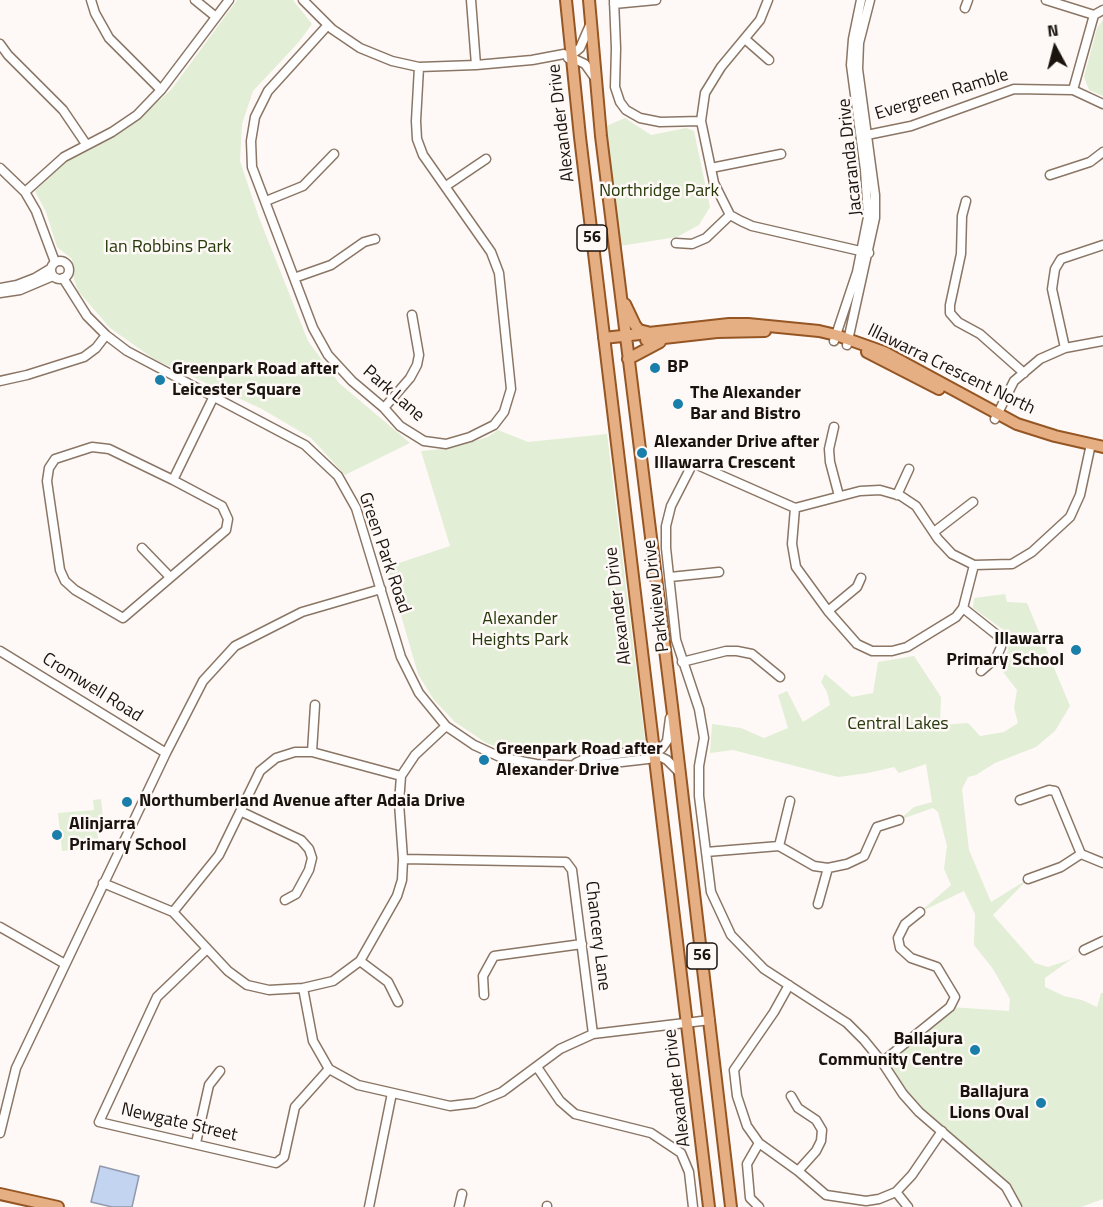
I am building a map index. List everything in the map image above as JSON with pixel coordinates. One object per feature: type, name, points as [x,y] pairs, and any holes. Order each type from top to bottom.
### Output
[{"type":"main road","name":"Alexander Drive","points":[[566,0],[570,57],[709,1207]]},
{"type":"main road","name":"Alexander Drive","points":[[589,0],[595,79],[620,292],[672,705],[731,1207]]},
{"type":"main road","points":[[620,292],[635,326],[642,331],[651,332]]},
{"type":"main road","name":"Illawarra Crescent North","points":[[626,339],[651,332],[748,324],[806,328],[884,352],[996,417],[1091,447],[1103,453]]},
{"type":"main road","name":"Illawarra Crescent North","points":[[605,341],[673,338],[717,332],[770,331],[835,338]]},
{"type":"main road","points":[[628,358],[653,344],[673,338]]},
{"type":"main road","name":"Illawarra Crescent North","points":[[1091,447],[1103,447]]},
{"type":"main road","points":[[0,1194],[58,1207]]},
{"type":"street","points":[[91,0],[94,13],[109,38],[161,90]]},
{"type":"street","points":[[195,0],[216,17]]},
{"type":"street","points":[[25,192],[64,157],[112,132],[137,115],[161,90],[229,0]]},
{"type":"street","points":[[303,0],[327,26],[360,48],[392,61],[419,67],[476,65],[532,60],[564,54],[585,64],[595,79]]},
{"type":"street","points":[[471,0],[476,65]]},
{"type":"street","points":[[656,0],[614,2],[615,87],[620,102],[626,110],[640,118],[660,122],[702,121]]},
{"type":"street","points":[[768,0],[760,20],[721,68],[705,93],[702,121],[714,183],[730,214],[752,226],[866,252]]},
{"type":"street","name":"Jacaranda Drive","points":[[848,342],[875,218],[875,195],[851,65],[853,39],[861,0]]},
{"type":"street","name":"Jacaranda Drive","points":[[863,136],[858,69],[859,43],[870,0]]},
{"type":"street","points":[[1046,0],[1094,15]]},
{"type":"street","points":[[1073,90],[1094,15],[1103,10]]},
{"type":"street","points":[[570,57],[584,42],[590,24]]},
{"type":"street","name":"Park Lane","points":[[327,26],[268,91],[255,117],[251,141],[252,167],[313,328],[328,355],[400,426],[424,441],[446,444],[470,437],[494,425],[504,412],[511,389],[499,273],[491,252],[423,155],[417,139],[419,67]]},
{"type":"street","points":[[745,39],[769,60]]},
{"type":"street","points":[[0,44],[8,55],[63,110],[86,144]]},
{"type":"street","name":"Evergreen Ramble","points":[[863,136],[911,126],[1014,89],[1073,90],[1103,104]]},
{"type":"street","points":[[1050,175],[1089,162],[1103,152]]},
{"type":"street","points":[[266,201],[303,186],[334,154]]},
{"type":"street","points":[[711,168],[781,154]]},
{"type":"street","points":[[446,186],[486,159]]},
{"type":"street","points":[[0,168],[25,192],[36,212],[53,269],[57,278],[63,278]]},
{"type":"street","points":[[966,201],[962,216],[961,254],[950,312],[958,322],[980,334],[1024,373]]},
{"type":"street","points":[[676,243],[692,244],[706,238],[730,214]]},
{"type":"street","points":[[294,278],[331,265],[364,242],[375,239]]},
{"type":"street","points":[[1065,348],[1052,289],[1055,269],[1061,259],[1103,245]]},
{"type":"street","name":"Jacaranda Drive","points":[[835,338],[866,252]]},
{"type":"street","name":"Green Park Road","points":[[53,269],[64,262],[67,266],[67,274],[63,278],[87,316],[127,351],[305,445],[338,476],[356,508],[401,657],[418,693],[446,726],[474,745],[500,757],[536,764],[586,766],[648,759],[653,754]]},
{"type":"street","points":[[0,288],[17,285],[53,269]]},
{"type":"street","points":[[0,293],[20,290],[53,269]]},
{"type":"street","points":[[384,408],[410,378],[417,365],[419,355],[412,315]]},
{"type":"street","points":[[0,381],[84,357],[96,348],[106,334]]},
{"type":"street","points":[[996,417],[1014,381],[1040,359],[1065,348],[1103,341]]},
{"type":"street","points":[[173,480],[214,396]]},
{"type":"street","points":[[834,427],[829,449],[839,496]]},
{"type":"street","points":[[92,447],[109,449],[173,480],[222,506],[228,519],[226,530],[123,618],[75,590],[65,581],[60,570],[47,481],[49,468],[55,459],[92,447]]},
{"type":"street","points":[[974,565],[963,608],[956,617],[907,647],[888,651],[872,651],[857,644],[828,611],[795,567],[792,544],[795,508],[860,490],[880,490],[897,495],[916,507],[952,554],[974,565],[1012,564],[1032,552],[1070,517],[1080,495],[1091,447]]},
{"type":"street","name":"Parkview Drive","points":[[795,508],[693,463],[671,506],[666,526],[666,548],[676,640],[699,709],[704,738],[699,766],[699,796],[711,892],[731,935],[764,969],[847,1023],[882,1062],[903,1094],[919,1112],[1006,1187],[1017,1207]]},
{"type":"street","points":[[897,495],[909,470]]},
{"type":"street","points":[[934,532],[973,502]]},
{"type":"street","points":[[142,548],[170,577]]},
{"type":"street","points":[[669,578],[719,572]]},
{"type":"street","points":[[828,611],[857,588],[861,578]]},
{"type":"street","points":[[0,1133],[16,1068],[103,883],[203,681],[235,646],[302,612],[381,589]]},
{"type":"street","points":[[963,608],[997,635],[1000,641],[1001,647],[996,658],[981,671]]},
{"type":"street","name":"Cromwell Road","points":[[0,651],[166,753]]},
{"type":"street","points":[[682,662],[726,651],[737,651],[752,654],[780,677]]},
{"type":"street","points":[[312,752],[315,705]]},
{"type":"street","points":[[653,754],[667,741],[672,705]]},
{"type":"street","points":[[103,883],[173,912],[228,971],[246,985],[269,990],[303,988],[333,981],[360,960],[397,896],[402,880],[403,859],[399,803],[401,776],[415,755],[446,726]]},
{"type":"street","points":[[173,912],[219,855],[242,812],[260,771],[276,758],[295,752],[312,752],[401,776]]},
{"type":"street","points":[[653,754],[667,760],[680,772]]},
{"type":"street","points":[[1020,800],[1049,790],[1055,791],[1081,854],[1103,863]]},
{"type":"street","points":[[779,846],[790,801]]},
{"type":"street","points":[[242,812],[301,840],[309,849],[312,858],[309,870],[296,894],[285,900]]},
{"type":"street","points":[[706,852],[779,846],[814,866],[828,868],[848,864],[864,856],[877,827],[898,820]]},
{"type":"street","points":[[1028,879],[1061,867],[1081,854]]},
{"type":"street","name":"Chancery Lane","points":[[403,859],[566,862],[572,870],[593,1034]]},
{"type":"street","points":[[818,904],[828,868]]},
{"type":"street","points":[[882,1062],[950,1007],[955,997],[937,967],[911,958],[900,948],[898,938],[905,924],[920,912]]},
{"type":"street","points":[[0,927],[65,964]]},
{"type":"street","points":[[1084,950],[1103,941]]},
{"type":"street","points":[[484,995],[483,976],[494,956],[582,944]]},
{"type":"street","name":"Newgate Street","points":[[207,949],[157,997],[99,1122],[276,1163],[284,1157],[295,1107],[329,1069]]},
{"type":"street","points":[[360,960],[388,982],[398,1002]]},
{"type":"street","points":[[789,985],[774,1012],[734,1070],[737,1095],[747,1126],[759,1143],[826,1195],[866,1201],[879,1199],[896,1192],[912,1175],[942,1131]]},
{"type":"street","points":[[303,988],[312,1041],[329,1069],[358,1085],[450,1106],[476,1103],[502,1092],[560,1049],[593,1034],[710,1020]]},
{"type":"street","points":[[537,1067],[561,1101],[575,1114],[651,1133],[681,1153],[689,1172],[693,1207]]},
{"type":"street","points":[[196,1143],[209,1085],[219,1071]]},
{"type":"street","points":[[369,1207],[392,1093]]},
{"type":"street","points":[[791,1096],[798,1108],[816,1120],[822,1130],[821,1141],[816,1151],[798,1171]]},
{"type":"street","points":[[759,1143],[747,1164],[750,1198],[759,1207]]},
{"type":"street","points":[[896,1192],[908,1207]]},
{"type":"street","points":[[459,1207],[462,1194]]},
{"type":"green space","name":"Ian Robbins Park","points":[[237,0],[293,0],[312,24],[298,43],[253,91],[242,124],[240,161],[258,215],[308,341],[339,383],[410,443],[345,475],[311,438],[262,409],[154,359],[110,328],[78,291],[72,259],[57,247],[46,212],[35,191],[67,161],[128,128],[171,90]]},
{"type":"green space","points":[[1103,20],[1103,96],[1089,90],[1084,77],[1097,28]]},
{"type":"green space","name":"Northridge Park","points":[[625,118],[651,135],[686,128],[694,131],[710,207],[699,225],[677,237],[620,246],[604,127]]},
{"type":"green space","name":"Alexander Heights Park","points":[[498,430],[528,442],[607,434],[645,741],[607,752],[551,756],[518,754],[486,743],[455,722],[434,700],[418,674],[387,567],[450,546],[421,451],[451,448],[488,437]]},
{"type":"green space","name":"Central Lakes","points":[[1005,594],[1007,602],[1027,603],[1070,706],[1055,731],[1036,747],[995,763],[976,775],[968,777],[962,789],[969,850],[991,902],[1028,879],[993,915],[1035,963],[1048,967],[1069,960],[1084,950],[1045,978],[1045,987],[1097,1007],[1101,993],[1103,993],[1103,1199],[1081,1207],[1017,1207],[1006,1187],[934,1125],[882,1062],[950,1007],[1009,1011],[1010,999],[993,969],[974,945],[975,914],[964,891],[920,912],[951,885],[944,869],[947,846],[938,812],[933,808],[899,820],[914,807],[932,802],[926,764],[899,773],[894,767],[838,777],[733,750],[710,753],[712,724],[741,728],[764,738],[788,728],[778,695],[787,691],[803,722],[830,705],[827,692],[821,682],[825,674],[852,697],[873,693],[878,662],[914,656],[941,697],[940,725],[968,723],[980,736],[1004,732],[1018,723],[1014,708],[1017,690],[1000,668],[1008,650],[1005,631],[973,608],[974,598]]},
{"type":"green space","points":[[101,799],[104,827],[97,828],[99,847],[62,851],[58,813],[94,810],[93,800]]},
{"type":"water","points":[[100,1166],[139,1176],[132,1207],[112,1207],[91,1202]]},
{"type":"place","name":"BP","points":[[655,368]]},
{"type":"place","name":"Greenpark Road after Leicester Square","points":[[160,380]]},
{"type":"place","name":"The Alexander Bar and Bistro","points":[[678,404]]},
{"type":"place","name":"Alexander Drive after Illawarra Crescent","points":[[642,453]]},
{"type":"place","name":"Illawarra Primary School","points":[[1076,650]]},
{"type":"place","name":"Greenpark Road after Alexander Drive","points":[[484,760]]},
{"type":"place","name":"Northumberland Avenue after Adaia Drive","points":[[127,802]]},
{"type":"place","name":"Alinjarra Primary School","points":[[57,835]]},
{"type":"place","name":"Ballajura Community Centre","points":[[975,1050]]},
{"type":"place","name":"Ballajura Lions Oval","points":[[1041,1103]]}]
